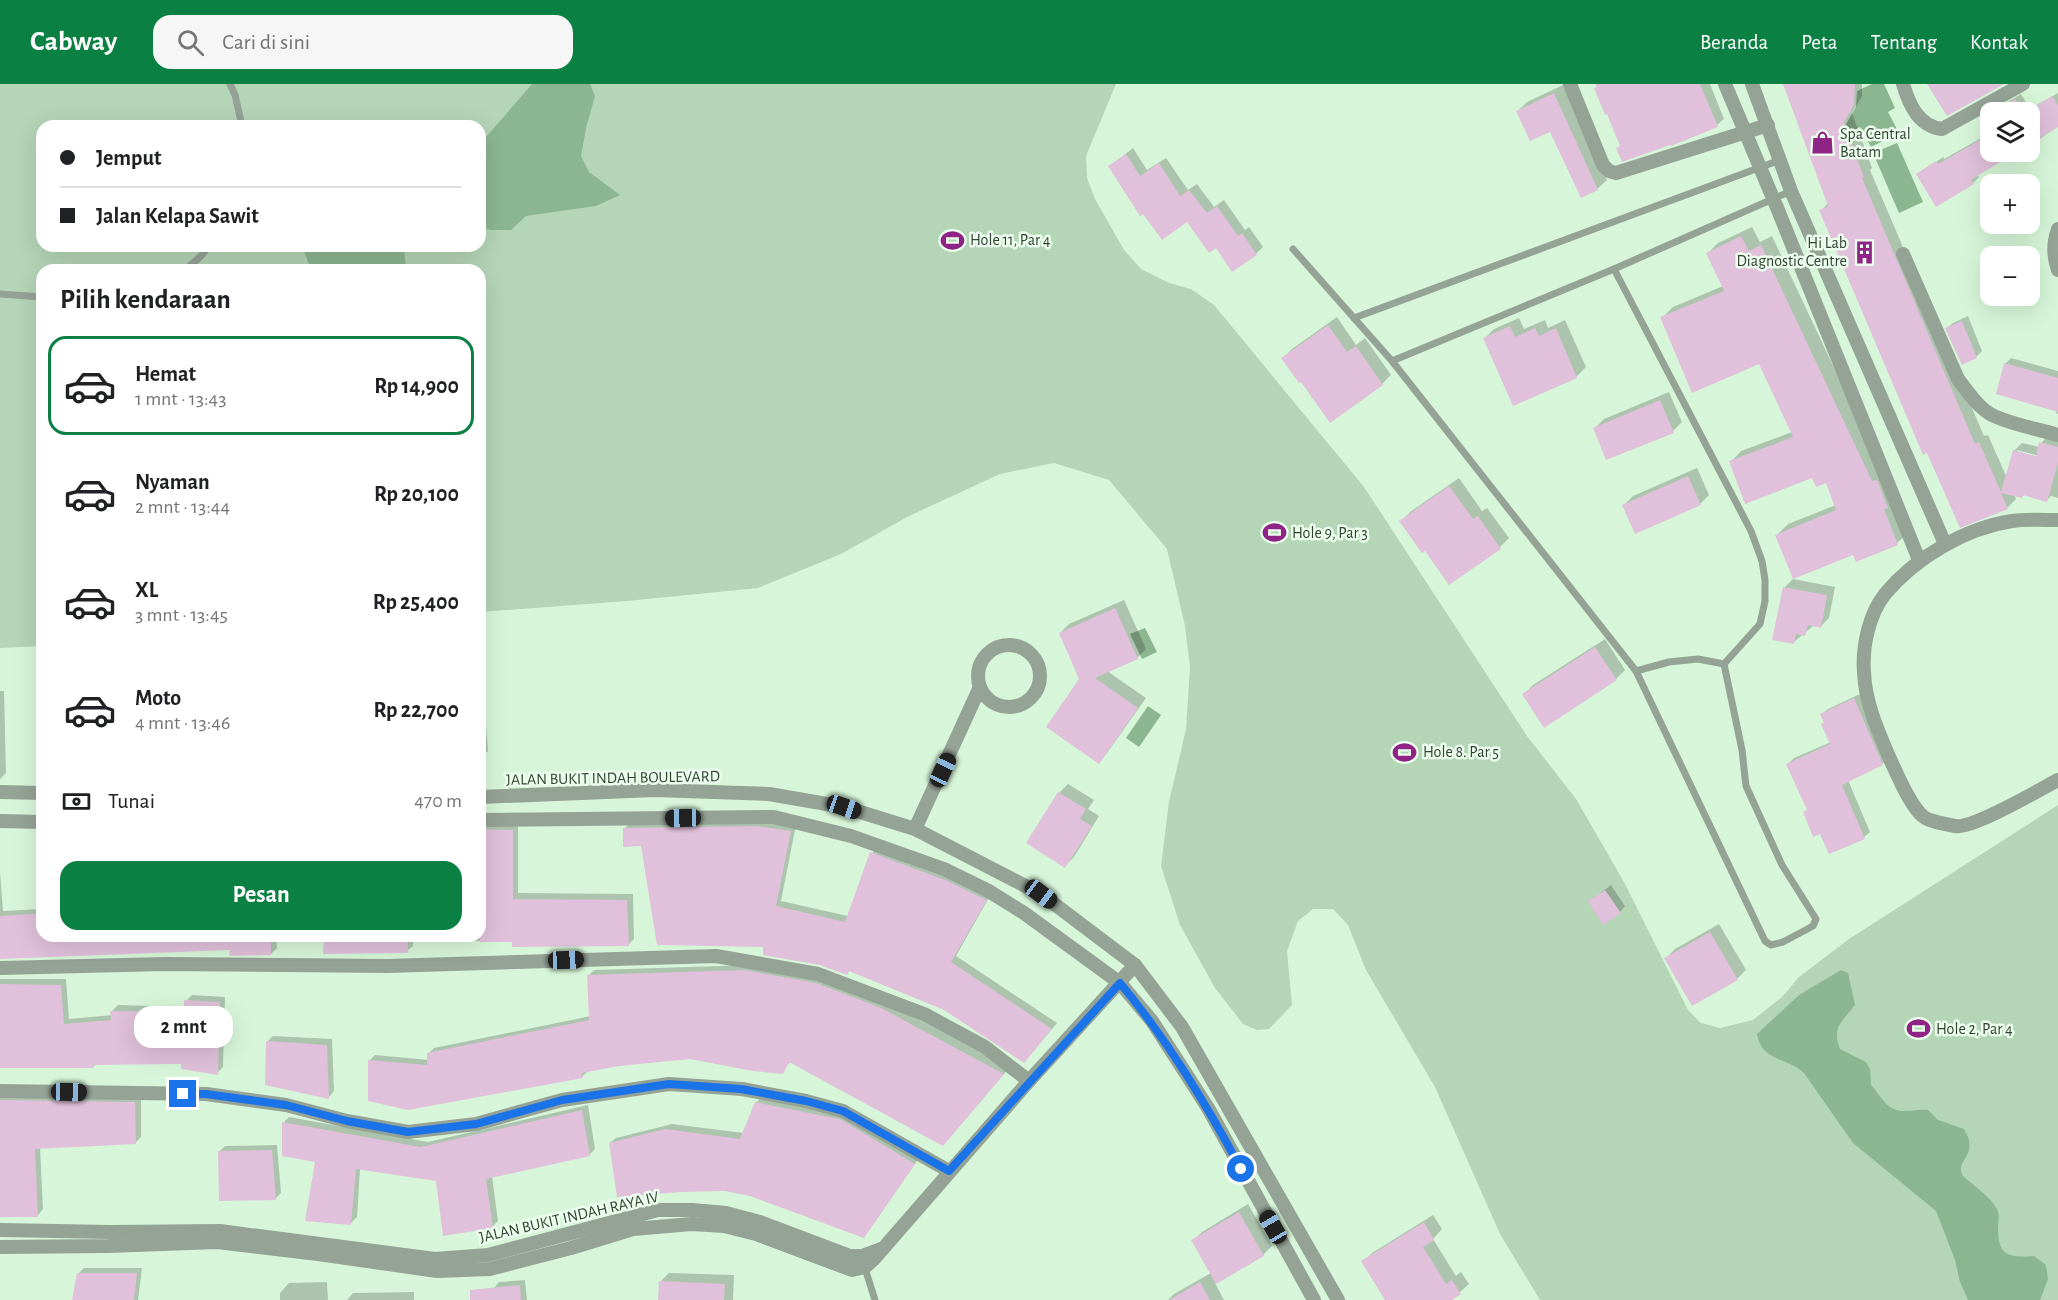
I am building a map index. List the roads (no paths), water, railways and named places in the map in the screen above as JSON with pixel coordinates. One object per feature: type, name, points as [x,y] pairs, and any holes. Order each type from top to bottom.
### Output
[{"type":"street","points":[[1570,84],[1603,165],[1609,171],[1616,173],[1768,125]]},
{"type":"street","points":[[1725,84],[1919,560]]},
{"type":"street","points":[[1752,84],[1791,191],[1945,544]]},
{"type":"street","points":[[1903,84],[1910,106],[1924,122],[1933,128],[1942,129],[2023,84]]},
{"type":"street","points":[[2058,229],[2054,242],[2054,256],[2058,270]]},
{"type":"street","points":[[1903,254],[1958,379],[1968,392],[1980,406],[1994,416],[2058,435]]},
{"type":"street","points":[[2058,520],[2012,521],[1977,531],[1945,544],[1919,560],[1884,596],[1866,638],[1864,672],[1876,726],[1904,791],[1924,818],[1957,827],[1986,817],[2058,780]]},
{"type":"street","points":[[915,829],[980,687],[978,671],[981,662],[995,648],[1014,645],[1032,654],[1037,663],[1040,683],[1028,701],[1007,707],[988,699],[980,687]]},
{"type":"street","name":"JALAN BUKIT INDAH BOULEVARD","points":[[486,797],[655,790],[769,794],[844,807],[915,829],[1041,894],[1135,965],[1182,1027],[1338,1300]]},
{"type":"street","points":[[0,792],[36,793]]},
{"type":"street","points":[[486,820],[774,817],[851,836],[944,869],[987,890],[1024,913],[1120,983],[1152,1021],[1208,1108],[1314,1300]]},
{"type":"street","points":[[0,821],[36,822]]},
{"type":"street","points":[[0,968],[165,964],[387,966],[716,956],[818,974],[924,1014],[985,1047],[1029,1082]]},
{"type":"street","points":[[0,1091],[206,1094],[286,1105],[347,1121],[408,1132],[476,1124],[562,1100],[669,1084],[741,1089],[806,1101],[843,1111],[949,1171],[1135,965]]},
{"type":"street","name":"JALAN BUKIT INDAH RAYA IV","points":[[0,1247],[217,1242],[437,1271],[490,1269],[633,1229],[692,1224],[724,1226],[756,1234],[852,1270],[881,1249],[949,1171]]},
{"type":"street","name":"JALAN BUKIT INDAH RAYA IV","points":[[0,1230],[220,1231],[435,1259],[488,1255],[658,1210],[692,1210],[726,1213],[748,1219],[863,1262]]},
{"type":"lane","points":[[230,84],[241,120]]},
{"type":"lane","points":[[1354,318],[1780,160]]},
{"type":"lane","points":[[1392,361],[1614,269],[1791,191]]},
{"type":"lane","points":[[1293,249],[1392,361],[1636,671],[1765,941],[1771,945],[1783,942],[1813,926],[1815,919],[1782,865],[1746,786],[1742,750],[1724,664]]},
{"type":"lane","points":[[192,264],[204,252]]},
{"type":"lane","points":[[1614,269],[1751,531],[1762,561],[1765,601],[1760,624],[1724,664]]},
{"type":"lane","points":[[0,294],[36,297]]},
{"type":"lane","points":[[1636,671],[1669,662],[1698,659],[1724,664]]},
{"type":"lane","points":[[863,1262],[875,1300]]},
{"type":"place","name":"Spa Central Batam","points":[[1822,143]]},
{"type":"place","name":"Hole 11, Par 4","points":[[952,240]]},
{"type":"place","name":"Hi Lab Diagnostic Centre","points":[[1865,252]]},
{"type":"place","name":"Hole 9, Par 3","points":[[1274,533]]},
{"type":"place","name":"Hole 8. Par 5","points":[[1405,752]]},
{"type":"place","name":"Hole 2, Par 4","points":[[1918,1029]]}]
